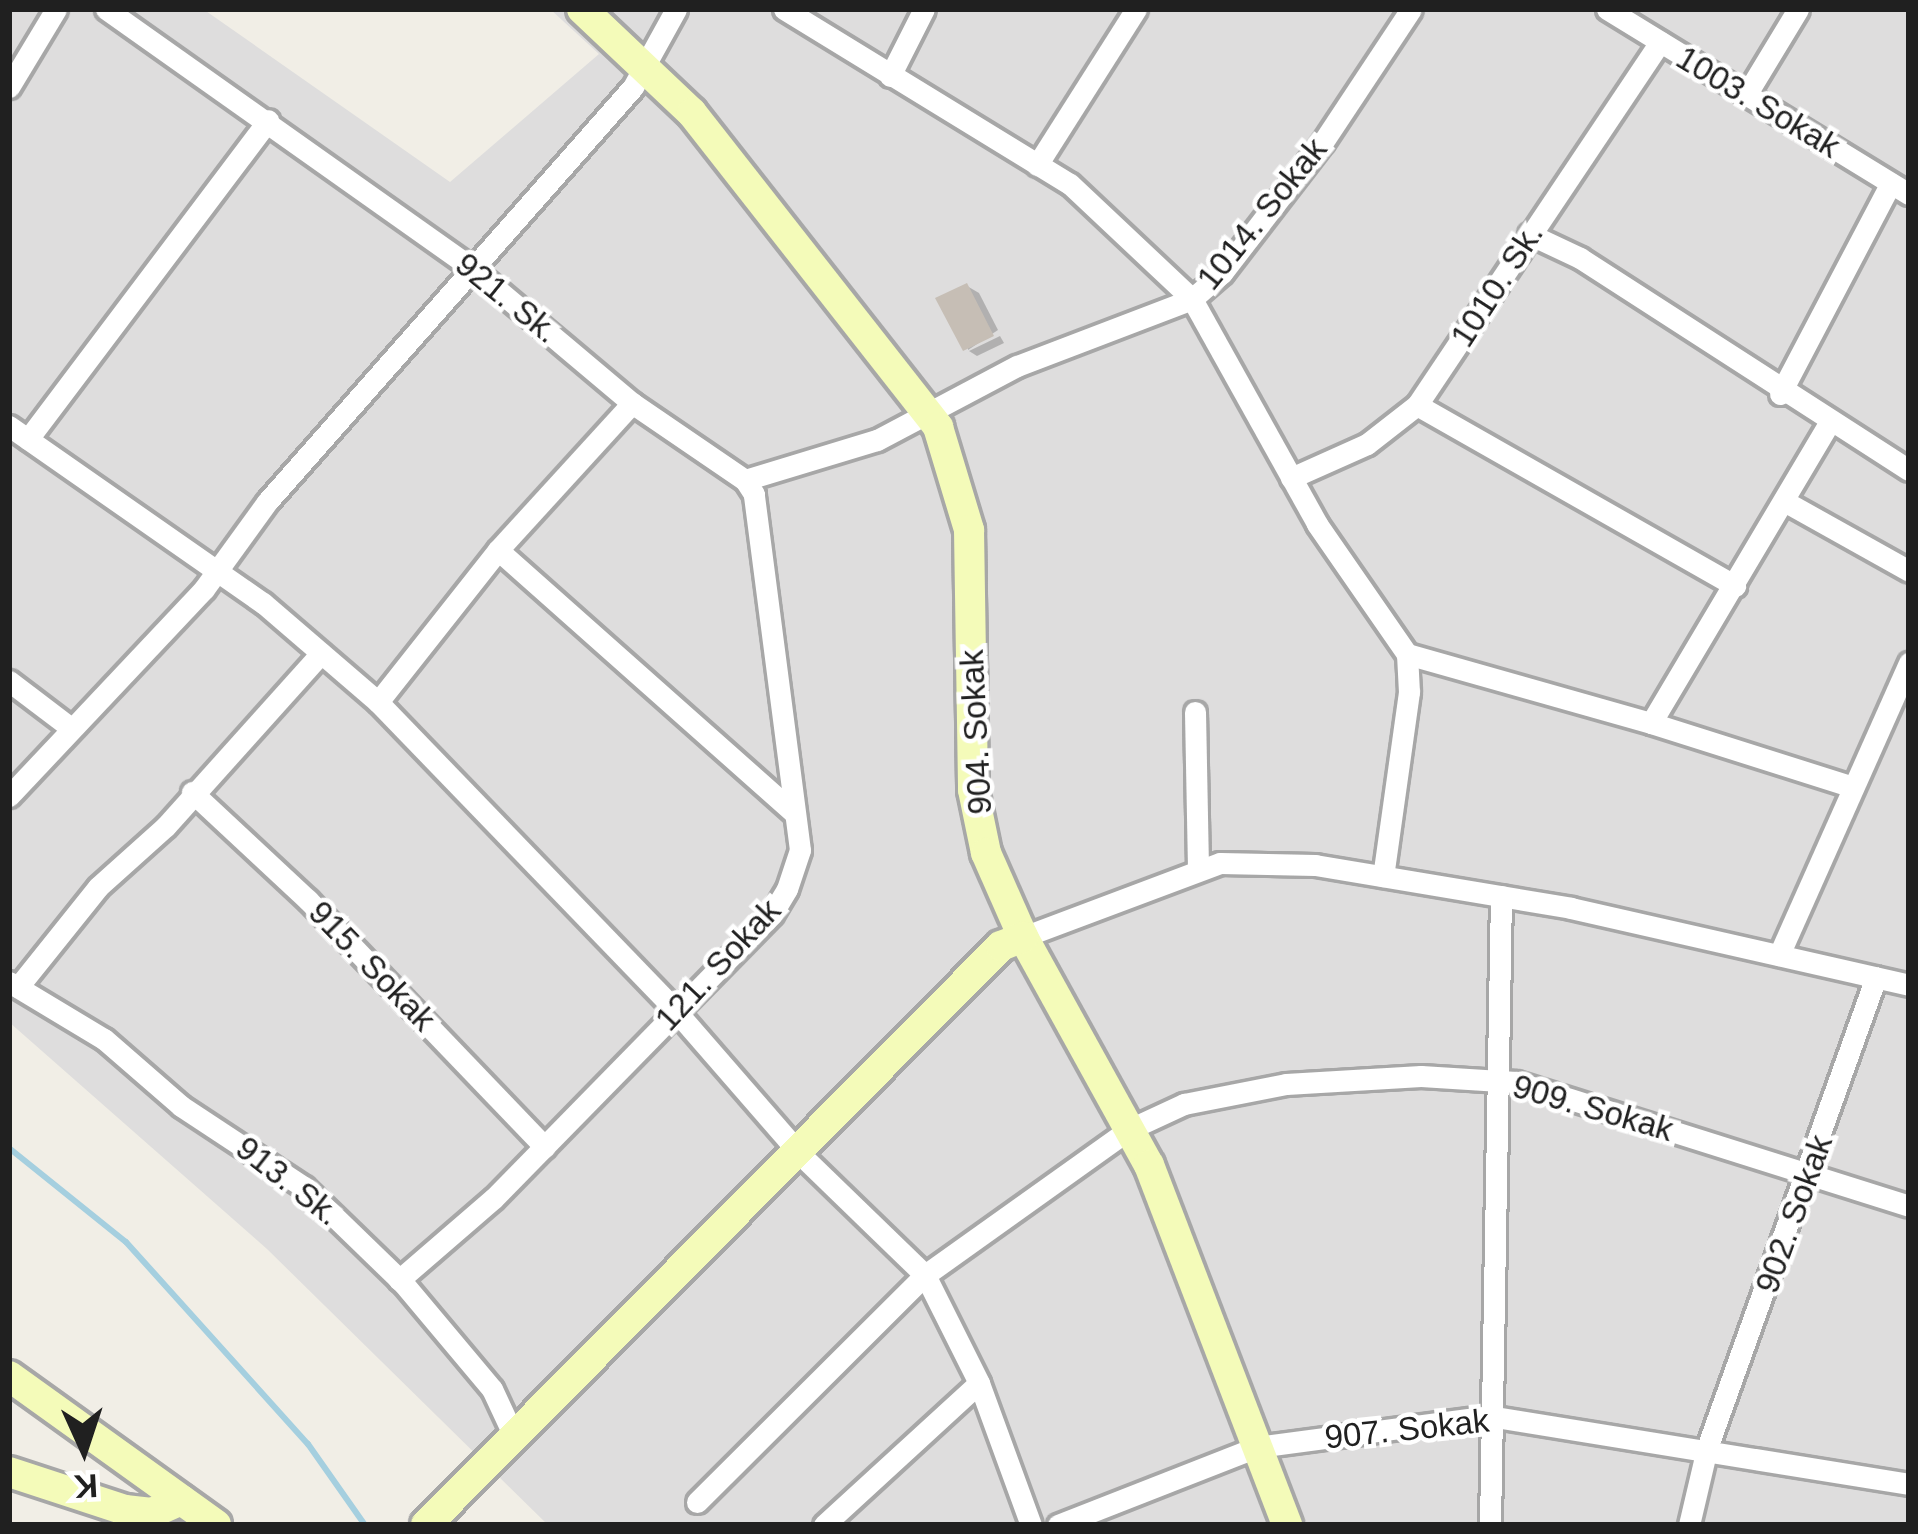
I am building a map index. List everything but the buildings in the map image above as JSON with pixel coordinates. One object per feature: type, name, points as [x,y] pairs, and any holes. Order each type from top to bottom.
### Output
[{"type":"street","points":[[9,87],[56,9]]},
{"type":"street","name":"921. Sk.","points":[[106,9],[474,270],[632,403],[745,480]]},
{"type":"street","name":"904. Sokak","points":[[583,9],[692,112],[927,412],[969,530],[974,790],[986,853],[1022,937],[1130,1129],[1284,1524]]},
{"type":"street","points":[[9,796],[215,570],[474,270],[644,66],[676,9]]},
{"type":"street","points":[[784,9],[1070,184],[1192,299],[1291,478],[1407,654],[1409,692],[1383,876]]},
{"type":"street","points":[[890,76],[924,9]]},
{"type":"street","points":[[1037,165],[1136,9]]},
{"type":"street","name":"1014. Sokak","points":[[927,412],[1017,365],[1192,299],[1222,273],[1323,142],[1411,9]]},
{"type":"street","name":"1003. Sokak","points":[[1607,9],[1900,189]]},
{"type":"street","points":[[1746,94],[1798,9]]},
{"type":"street","name":"1010. Sk.","points":[[1291,478],[1367,444],[1417,405],[1660,42]]},
{"type":"street","points":[[268,120],[18,433],[215,570],[378,702],[675,1010],[800,1154],[925,1275],[979,1383],[1030,1525]]},
{"type":"street","points":[[1780,394],[1900,189]]},
{"type":"street","points":[[1529,234],[1580,258],[1780,394],[1909,470]]},
{"type":"street","points":[[378,702],[498,550],[632,403]]},
{"type":"street","points":[[1417,405],[1735,586]]},
{"type":"street","points":[[745,480],[877,440],[927,412]]},
{"type":"street","points":[[1651,723],[1829,423]]},
{"type":"street","name":"121. Sokak","points":[[399,1280],[545,1147],[779,902],[800,850],[754,494],[745,480]]},
{"type":"street","points":[[1784,501],[1909,571]]},
{"type":"street","points":[[498,550],[794,813]]},
{"type":"street","points":[[14,985],[98,887],[321,653]]},
{"type":"street","points":[[1407,654],[1651,723],[1853,787]]},
{"type":"street","points":[[1779,955],[1853,787],[1901,701],[1909,663]]},
{"type":"street","points":[[9,681],[71,728]]},
{"type":"street","points":[[1195,712],[1198,870]]},
{"type":"street","name":"915. Sokak","points":[[192,792],[325,917],[545,1147]]},
{"type":"street","points":[[431,1521],[513,1434],[800,1154],[1001,946],[1198,870],[1315,865],[1501,896],[1908,983]]},
{"type":"street","points":[[1490,1525],[1501,896]]},
{"type":"street","name":"902. Sokak","points":[[1689,1525],[1708,1448],[1810,1173],[1876,977]]},
{"type":"street","name":"913. Sk.","points":[[14,985],[104,1039],[181,1106],[288,1175],[399,1280],[492,1389],[513,1434]]},
{"type":"street","name":"909. Sokak","points":[[698,1502],[925,1275],[1130,1129],[1184,1104],[1286,1084],[1499,1082],[1909,1206]]},
{"type":"street","points":[[9,1376],[217,1525]]},
{"type":"street","points":[[835,1522],[979,1383]]},
{"type":"street","name":"907. Sokak","points":[[1058,1525],[1257,1447],[1489,1416],[1909,1484]]},
{"type":"street","points":[[9,1472],[143,1519],[181,1500]]},
{"type":"shaded area","points":[[9,9],[203,9],[450,182],[599,54],[550,9],[1909,9],[1909,1525],[548,1525],[267,1249],[9,1022]]},
{"type":"waterway","points":[[9,1148],[126,1242],[308,1444],[365,1525]]}]
